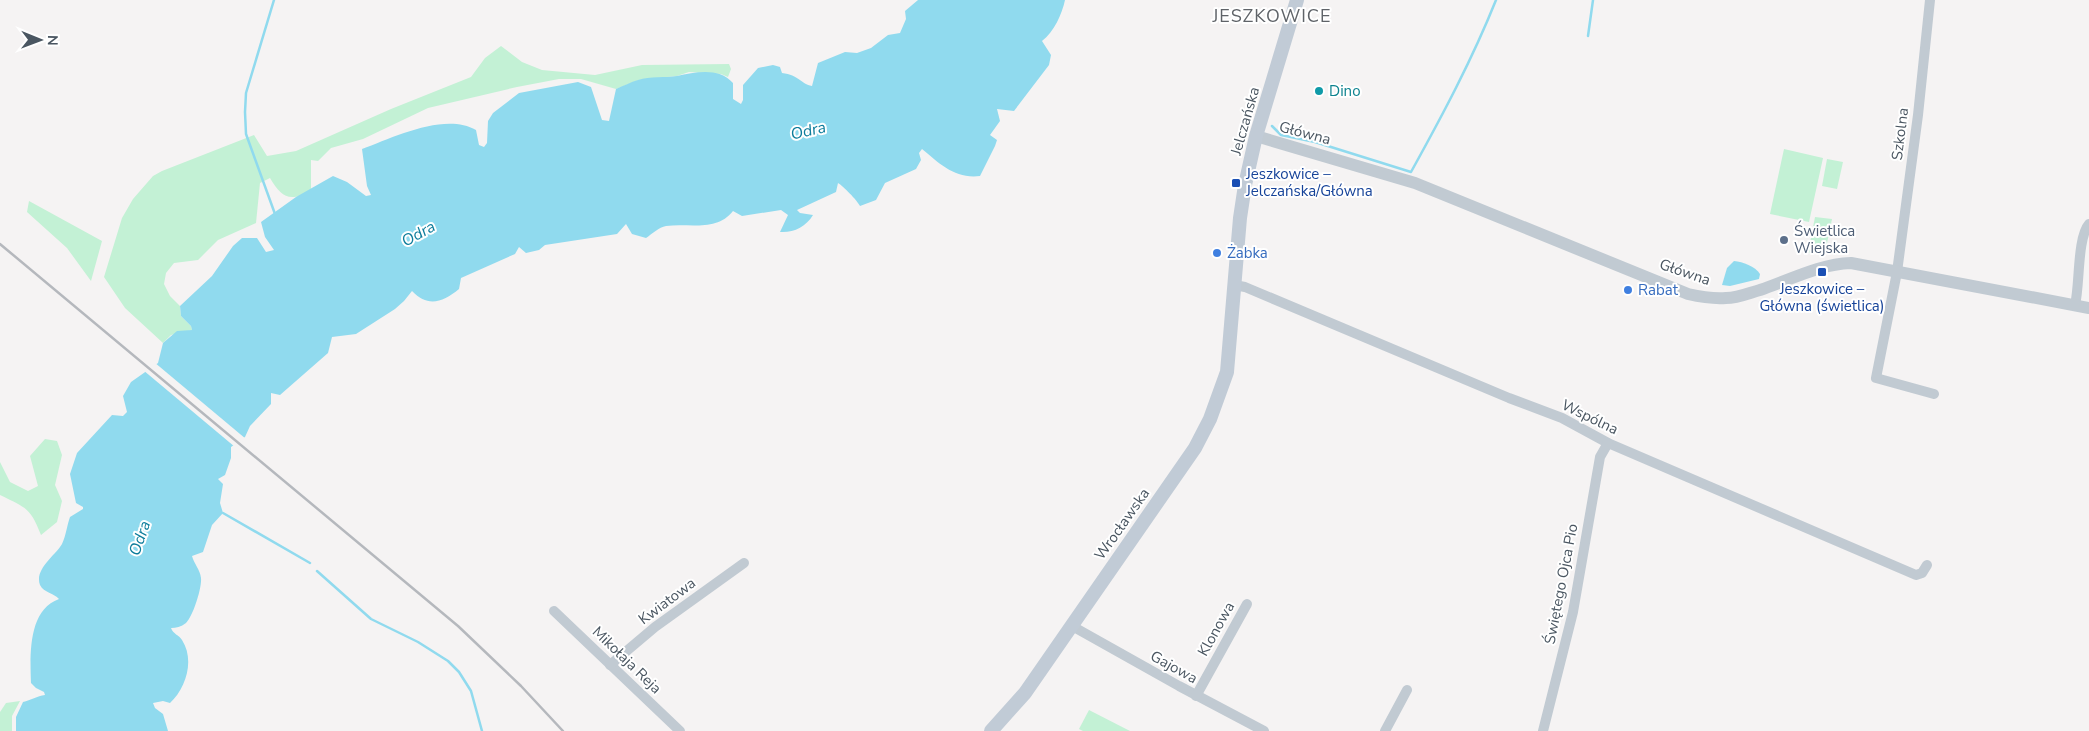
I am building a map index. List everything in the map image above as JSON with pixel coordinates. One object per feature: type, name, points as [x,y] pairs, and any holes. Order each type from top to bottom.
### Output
[{"type":"main road","name":"Jelczańska","points":[[1232,313],[1240,218],[1249,164],[1297,0]]},
{"type":"main road","name":"Wrocławska","points":[[991,731],[1025,693],[1195,448],[1207,426],[1227,372],[1232,313]]},
{"type":"street","name":"Szkolna","points":[[1930,0],[1918,115],[1897,272],[1876,378],[1934,394]]},
{"type":"street","name":"Główna","points":[[1256,136],[1415,183],[1688,294],[1709,298],[1728,298],[1744,295],[1820,268],[1852,263],[2089,308]]},
{"type":"street","points":[[2075,305],[2082,240],[2089,224]]},
{"type":"street","name":"Wspólna","points":[[1234,286],[1245,287],[1509,398],[1562,418],[1608,443],[1916,575],[1922,573],[1927,565]]},
{"type":"street","name":"Świętego Ojca Pio","points":[[1543,731],[1573,612],[1598,464],[1608,443]]},
{"type":"street","name":"Kwiatowa","points":[[610,665],[655,627],[744,563]]},
{"type":"street","name":"Klonowa","points":[[1196,696],[1248,604]]},
{"type":"street","name":"Mikołaja Reja","points":[[554,611],[680,731]]},
{"type":"street","name":"Gajowa","points":[[1072,626],[1196,696],[1264,731]]},
{"type":"street","points":[[1385,731],[1407,690]]},
{"type":"green space","points":[[501,46],[522,62],[542,70],[595,75],[642,65],[729,64],[731,69],[728,77],[721,74],[689,72],[677,76],[639,80],[616,89],[581,79],[559,79],[517,87],[428,108],[363,139],[331,148],[318,161],[311,160],[311,189],[304,194],[292,197],[278,190],[270,178],[260,183],[256,223],[218,240],[198,260],[174,263],[166,273],[164,284],[170,296],[180,306],[181,316],[191,326],[192,330],[171,335],[163,343],[125,308],[104,277],[122,218],[133,199],[153,176],[254,135],[267,156],[296,151],[391,109],[471,77],[485,58]]},
{"type":"green space","points":[[1784,149],[1823,158],[1809,222],[1770,214]]},
{"type":"green space","points":[[1827,159],[1843,162],[1837,189],[1822,186]]},
{"type":"green space","points":[[29,201],[102,241],[91,281],[67,248],[27,212]]},
{"type":"green space","points":[[1815,217],[1832,219],[1826,248],[1808,253]]},
{"type":"green space","points":[[45,439],[57,441],[62,455],[55,485],[62,501],[57,522],[41,535],[34,519],[26,509],[0,495],[0,462],[10,482],[28,491],[38,486],[30,456]]},
{"type":"green space","points":[[20,701],[12,716],[12,731],[0,731],[0,712],[6,703]]},
{"type":"green space","points":[[1089,710],[1130,731],[1083,731],[1079,729]]},
{"type":"water","name":"Odra","points":[[918,0],[1065,0],[1057,22],[1042,41],[1051,55],[1049,65],[1014,111],[997,109],[1000,121],[990,135],[997,140],[980,176],[955,173],[922,149],[919,153],[921,160],[916,169],[885,183],[876,200],[860,206],[850,193],[838,183],[836,192],[797,210],[800,213],[813,215],[803,226],[790,231],[780,232],[788,215],[781,210],[742,216],[733,211],[719,222],[702,225],[666,226],[658,229],[646,238],[632,234],[626,224],[617,234],[545,245],[539,250],[526,253],[519,247],[515,254],[461,278],[459,289],[441,300],[424,300],[412,291],[395,309],[356,334],[332,337],[328,353],[280,395],[271,393],[271,404],[250,426],[245,437],[231,447],[231,458],[225,475],[218,479],[223,484],[220,503],[223,513],[212,525],[203,552],[192,556],[201,578],[196,602],[186,623],[171,628],[181,638],[186,648],[188,656],[187,673],[180,690],[170,703],[163,701],[153,703],[155,708],[163,714],[168,731],[16,731],[16,717],[23,702],[45,695],[44,692],[31,683],[31,647],[36,623],[41,613],[59,599],[42,588],[39,579],[46,563],[65,538],[70,517],[83,509],[83,507],[76,503],[70,474],[77,453],[112,415],[123,416],[127,412],[123,396],[131,382],[158,363],[163,343],[177,331],[192,330],[191,326],[181,316],[180,306],[212,276],[233,246],[242,238],[257,238],[266,252],[274,250],[265,237],[261,222],[296,197],[333,176],[347,182],[366,196],[371,195],[367,186],[362,149],[404,133],[435,125],[464,125],[476,130],[479,145],[484,147],[487,143],[488,121],[493,113],[519,93],[578,82],[591,87],[602,120],[609,121],[616,89],[643,79],[672,77],[699,72],[714,73],[727,78],[733,83],[733,99],[741,104],[743,100],[743,85],[758,68],[773,65],[780,67],[782,73],[812,86],[818,63],[845,52],[857,53],[871,48],[888,35],[900,33],[906,19],[905,11]]},
{"type":"water","points":[[1734,261],[1745,263],[1755,269],[1760,274],[1759,279],[1730,286],[1722,285],[1727,268]]},
{"type":"pier","points":[[154,362],[246,439],[235,447],[143,370]]},
{"type":"waterway","points":[[274,0],[246,93],[245,112],[246,134],[275,214]]},
{"type":"waterway","points":[[1272,126],[1281,135],[1315,142],[1411,172],[1456,88],[1496,0]]},
{"type":"waterway","points":[[1588,36],[1593,0]]},
{"type":"waterway","points":[[223,513],[310,563]]},
{"type":"waterway","points":[[317,571],[371,619],[418,642],[448,661],[459,672],[471,691],[482,731]]},
{"type":"railway","points":[[0,244],[458,626],[521,686],[563,731]]},
{"type":"place","name":"Dino","points":[[1319,91]]},
{"type":"place","name":"Jeszkowice – Jelczańska/Główna","points":[[1236,183]]},
{"type":"place","name":"Świetlica Wiejska","points":[[1784,240]]},
{"type":"place","name":"Żabka","points":[[1217,253]]},
{"type":"place","name":"Jeszkowice – Główna (świetlica)","points":[[1822,272]]},
{"type":"place","name":"Rabat","points":[[1628,290]]},
{"type":"district","name":"JESZKOWICE","points":[[1272,16]]}]
